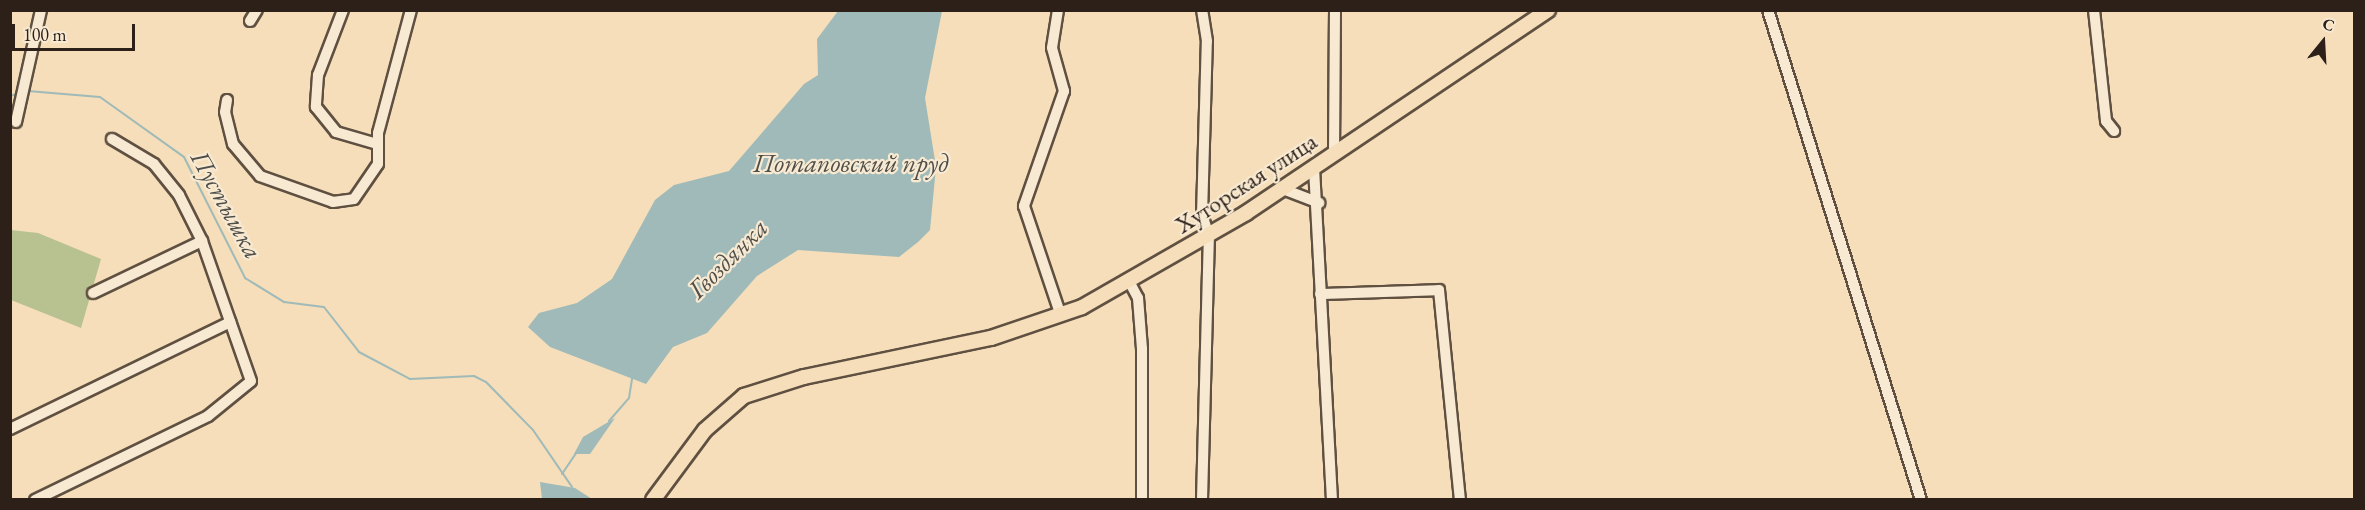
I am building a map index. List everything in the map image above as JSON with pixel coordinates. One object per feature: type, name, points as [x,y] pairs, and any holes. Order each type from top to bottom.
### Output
[{"type":"main road","name":"Хуторская улица","points":[[653,500],[705,430],[744,396],[804,377],[991,338],[1060,313],[1130,283],[1283,189],[1548,10]]},
{"type":"street","points":[[16,122],[41,10]]},
{"type":"street","points":[[250,21],[257,10]]},
{"type":"street","points":[[344,10],[318,75],[316,107],[336,132],[377,144]]},
{"type":"street","points":[[227,100],[225,112],[233,144],[260,176],[333,202],[347,202],[361,192],[378,164],[377,144],[411,10]]},
{"type":"street","points":[[1058,10],[1052,48],[1064,91],[1024,206],[1060,313]]},
{"type":"street","points":[[1202,10],[1207,41],[1202,215],[1209,236],[1202,500]]},
{"type":"street","points":[[1335,10],[1335,153]]},
{"type":"street","points":[[1768,10],[1921,500]]},
{"type":"street","points":[[2094,10],[2106,121],[2114,131]]},
{"type":"street","points":[[35,500],[92,468],[147,448],[246,390],[251,381],[202,241],[179,195],[154,164],[112,138]]},
{"type":"street","points":[[1314,168],[1319,203],[1320,294],[1332,500]]},
{"type":"street","points":[[1283,189],[1319,203]]},
{"type":"street","points":[[93,292],[202,241]]},
{"type":"street","points":[[1130,283],[1138,298],[1142,349],[1142,500]]},
{"type":"street","points":[[1320,294],[1439,290],[1460,500]]},
{"type":"street","points":[[10,429],[230,322]]},
{"type":"green space","points":[[11,230],[38,233],[101,259],[81,328],[11,300]]},
{"type":"water","name":"Потаповский пруд","points":[[838,11],[942,11],[925,98],[936,167],[930,230],[899,257],[798,250],[757,276],[707,333],[673,347],[646,384],[550,347],[528,327],[539,313],[577,303],[612,279],[655,200],[674,185],[729,171],[804,84],[818,75],[817,39]]},
{"type":"water","points":[[615,418],[590,454],[574,454],[583,437]]},
{"type":"water","points":[[540,482],[575,488],[592,499],[542,499]]},
{"type":"waterway","name":"Пустышка","points":[[28,91],[100,97],[184,157],[245,278],[284,302],[324,307],[359,352],[410,379],[474,376],[486,382],[533,430],[572,487]]},
{"type":"waterway","name":"Пустышка","points":[[10,96],[19,93]]},
{"type":"waterway","name":"Гвоздянка","points":[[609,421],[629,398],[632,378]]},
{"type":"waterway","name":"Гвоздянка","points":[[562,474],[577,452]]}]
